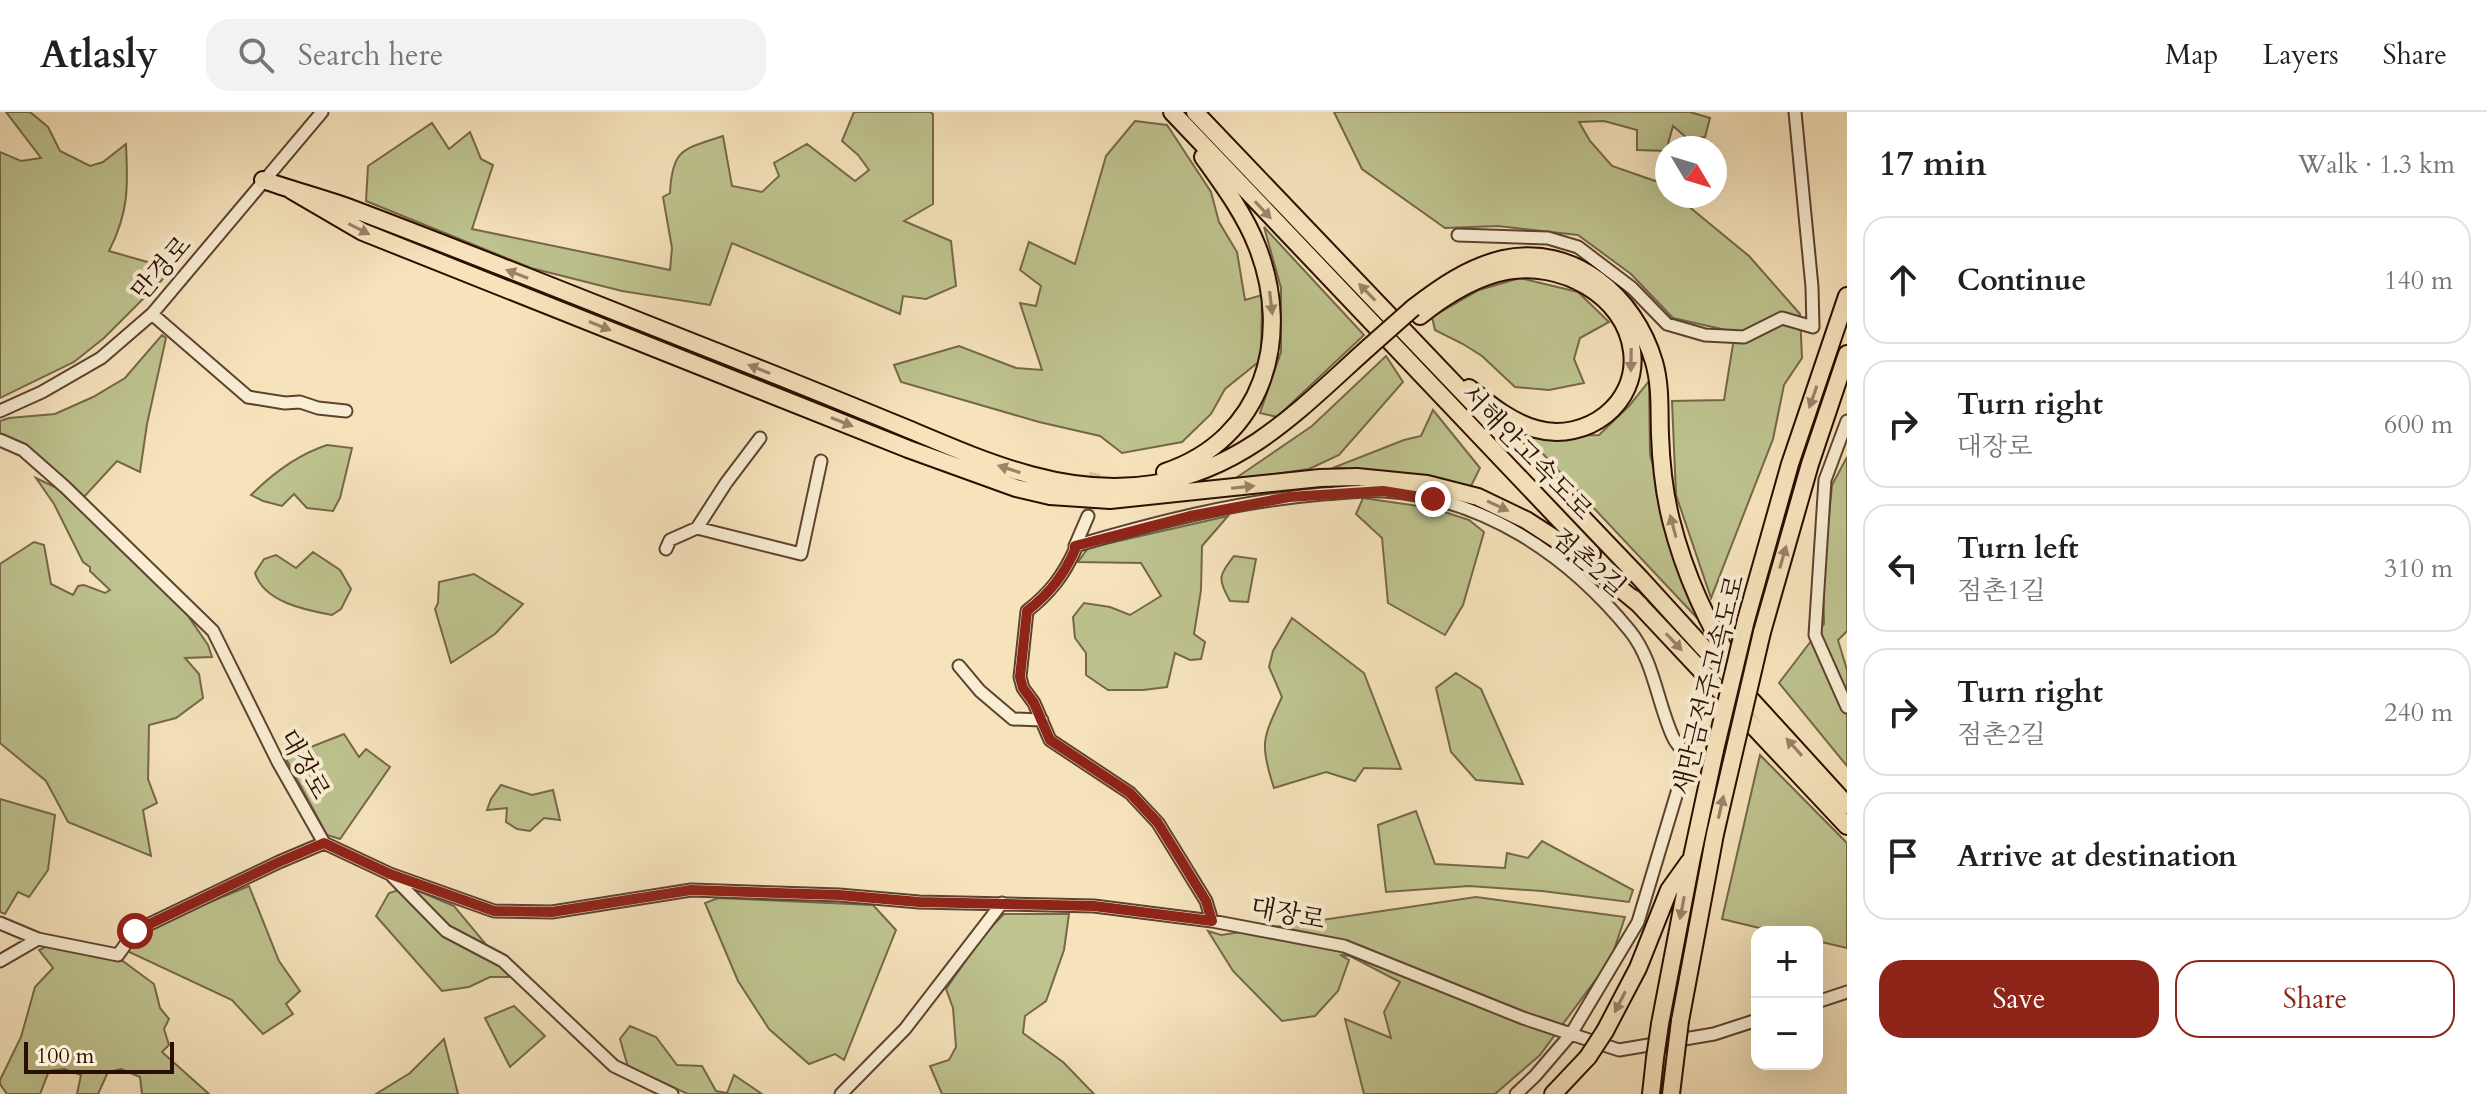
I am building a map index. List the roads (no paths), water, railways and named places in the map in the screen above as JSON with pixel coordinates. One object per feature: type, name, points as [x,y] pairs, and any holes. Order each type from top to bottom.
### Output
[{"type":"highway","points":[[1085,485],[1164,473],[1199,457],[1232,430],[1247,410],[1270,359],[1273,305],[1257,246],[1235,203],[1172,112]]},
{"type":"highway","name":"서해안고속도로","points":[[1172,112],[1847,826]]},
{"type":"highway","name":"서해안고속도로","points":[[1195,112],[1640,578],[1847,805]]},
{"type":"highway","points":[[263,180],[346,207],[536,281],[963,453],[1029,476],[1085,485],[1119,487],[1153,484],[1197,472],[1234,457],[1287,421],[1455,278],[1505,259],[1533,257],[1559,261],[1593,276],[1622,301],[1635,318],[1654,363],[1659,387],[1663,479],[1670,519],[1692,588],[1716,638],[1769,719]]},
{"type":"highway","points":[[291,190],[363,232],[921,454],[1016,488],[1050,496],[1110,500],[1320,478],[1357,477],[1456,490],[1500,507],[1552,535],[1640,605]]},
{"type":"highway","points":[[1406,333],[1490,404],[1522,424],[1541,430],[1572,431],[1591,425],[1617,405],[1628,385],[1633,352],[1621,320],[1602,297],[1583,284],[1563,276],[1524,269],[1492,275],[1416,313]]},
{"type":"highway","name":"새만금전주고속도로","points":[[1651,1094],[1660,1024],[1692,857],[1746,620],[1790,464],[1847,296]]},
{"type":"highway","points":[[1137,497],[1208,477],[1250,458],[1295,426],[1373,350]]},
{"type":"highway","name":"새만금전주고속도로","points":[[1671,1094],[1680,1021],[1715,834],[1762,632],[1810,464],[1847,354]]},
{"type":"highway","points":[[1553,1094],[1588,1057],[1605,1031],[1638,968],[1669,890],[1692,857]]},
{"type":"highway","points":[[1676,1053],[1680,1094]]},
{"type":"street","name":"만경로","points":[[0,411],[42,392],[101,358],[152,314],[322,112]]},
{"type":"street","points":[[1458,235],[1548,238],[1578,247],[1632,288],[1667,324],[1705,335],[1744,337],[1782,318],[1813,327],[1795,112]]},
{"type":"street","points":[[152,314],[248,397],[285,403],[300,402],[318,408],[346,411]]},
{"type":"street","points":[[1847,421],[1825,480],[1815,635],[1847,707]]},
{"type":"street","points":[[666,549],[670,540],[697,528],[760,438]]},
{"type":"street","name":"대장로","points":[[0,440],[23,450],[65,487],[213,631],[278,762],[324,843],[390,874],[494,911],[552,912],[691,890],[839,895],[919,902],[1094,906],[1212,921],[1344,946],[1523,1018],[1619,1050],[1714,1034],[1751,1022]]},
{"type":"street","points":[[697,528],[801,554],[821,461]]},
{"type":"street","name":"점촌2길","points":[[1075,546],[1190,516],[1289,497],[1383,491],[1433,499],[1461,508],[1532,541],[1555,555],[1593,589],[1640,645],[1674,739],[1688,756],[1638,922],[1571,1034]]},
{"type":"street","points":[[1088,516],[1062,577],[1046,596],[1027,611],[1020,677],[1023,688],[1034,703],[1050,740],[1130,793],[1158,823],[1206,901],[1212,921]]},
{"type":"street","points":[[959,666],[980,691],[1013,719],[1042,720]]},
{"type":"street","points":[[0,923],[38,939],[118,955],[135,931],[324,843]]},
{"type":"street","points":[[390,874],[446,931],[503,961],[614,1066],[672,1094]]},
{"type":"street","points":[[841,1094],[905,1029],[1002,903]]},
{"type":"street","points":[[0,961],[38,939]]},
{"type":"street","points":[[1823,1000],[1847,992]]},
{"type":"street","points":[[1516,1094],[1571,1034]]},
{"type":"tunnel","points":[[1088,516],[1095,473]]}]
